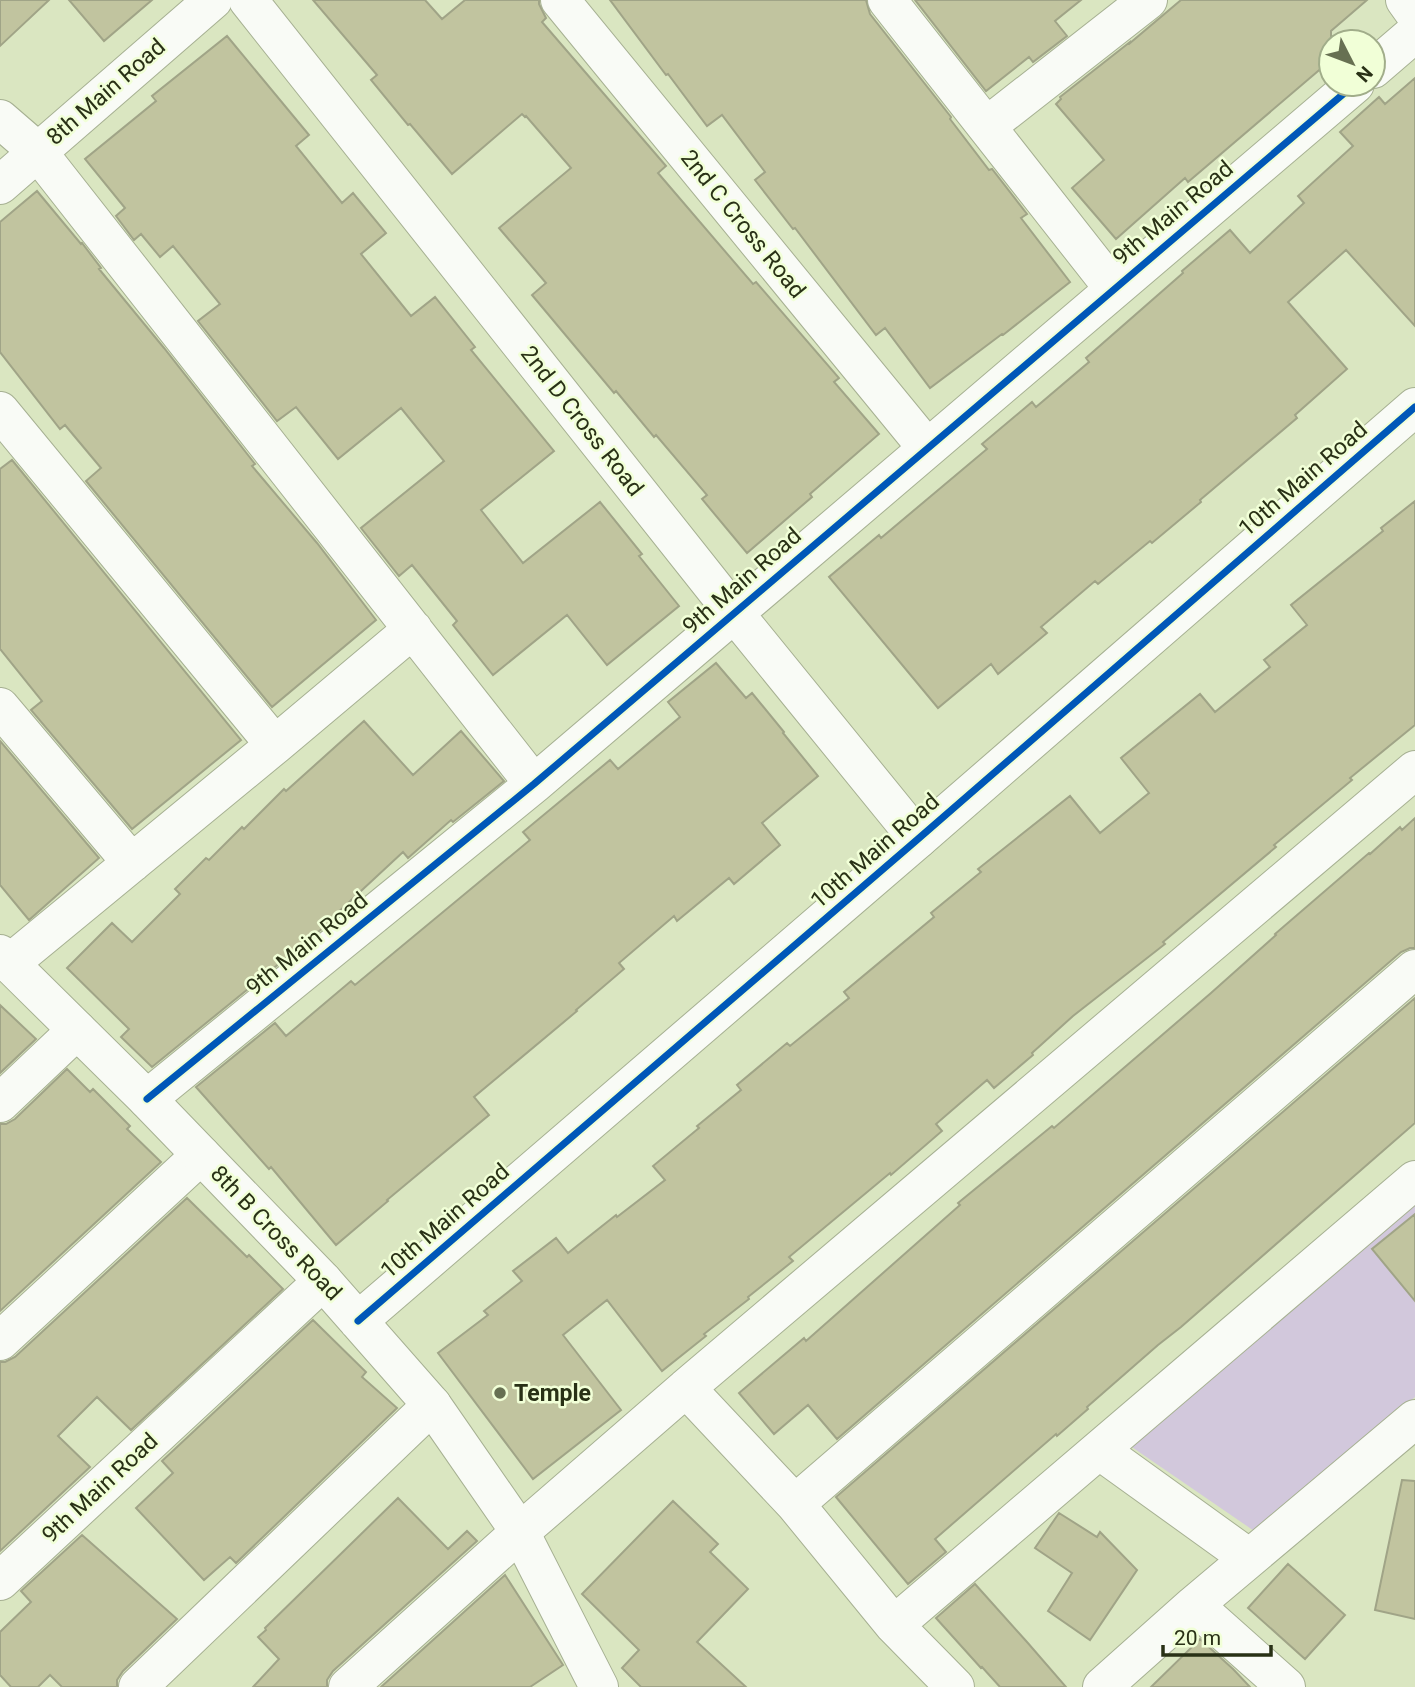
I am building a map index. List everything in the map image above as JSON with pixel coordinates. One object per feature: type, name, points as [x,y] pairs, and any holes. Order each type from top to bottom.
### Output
[{"type":"street","name":"8th Main Road","points":[[0,185],[213,0]]},
{"type":"street","name":"2nd D Cross Road","points":[[248,0],[735,614],[918,839]]},
{"type":"street","name":"2nd C Cross Road","points":[[560,0],[927,448]]},
{"type":"street","points":[[887,0],[1114,289]]},
{"type":"street","points":[[986,126],[1148,0]]},
{"type":"street","points":[[1405,0],[1415,15]]},
{"type":"street","points":[[1387,57],[1415,33]]},
{"type":"street","name":"9th Main Road","points":[[147,1099],[534,784],[1339,98]]},
{"type":"street","points":[[0,119],[37,151],[534,784]]},
{"type":"street","name":"10th Main Road","points":[[358,1321],[1415,407]]},
{"type":"street","points":[[2,419],[275,745]]},
{"type":"street","points":[[5,959],[132,863],[413,629]]},
{"type":"street","points":[[0,707],[132,863]]},
{"type":"street","points":[[348,1687],[520,1532],[686,1388],[1415,770]]},
{"type":"street","name":"8th B Cross Road","points":[[5,959],[147,1099],[323,1281],[432,1405],[520,1532],[599,1687]]},
{"type":"street","points":[[795,1504],[1415,969]]},
{"type":"street","points":[[0,1103],[77,1030]]},
{"type":"street","points":[[0,1341],[201,1155]]},
{"type":"street","points":[[894,1625],[1415,1180]]},
{"type":"street","name":"9th Main Road","points":[[0,1581],[323,1281]]},
{"type":"street","points":[[686,1388],[795,1504],[894,1625],[955,1687]]},
{"type":"street","points":[[138,1687],[432,1405]]},
{"type":"street","points":[[1102,1687],[1194,1605],[1415,1419]]},
{"type":"street","points":[[1099,1450],[1249,1558]]},
{"type":"street","points":[[1194,1605],[1286,1687]]},
{"type":"shaded area","points":[[1415,1191],[1415,1397],[1260,1535],[1126,1443]]},
{"type":"building","points":[[0,0],[49,0],[0,46]]},
{"type":"building","points":[[69,0],[152,0],[104,41]]},
{"type":"building","points":[[313,0],[425,0],[442,19],[465,0],[539,0],[546,18],[542,22],[666,166],[658,173],[753,284],[756,282],[839,378],[834,382],[879,434],[747,553],[702,499],[707,495],[616,391],[614,393],[532,295],[546,283],[499,228],[571,168],[522,114],[452,174],[371,80],[377,75]]},
{"type":"building","points":[[610,0],[866,0],[870,14],[989,170],[992,169],[1027,214],[1021,218],[1070,282],[930,388],[885,328],[876,335],[755,180],[765,172],[722,115],[707,126]]},
{"type":"building","points":[[915,0],[1081,0],[1055,21],[1067,36],[1033,62],[1029,57],[986,91]]},
{"type":"building","points":[[1181,0],[1367,0],[1334,28],[1317,28],[1317,72],[1188,182],[1185,178],[1116,239],[1072,188],[1104,160],[1056,104],[1060,97]]},
{"type":"building","points":[[227,36],[309,135],[296,146],[342,203],[353,193],[386,233],[361,254],[411,316],[435,297],[475,347],[471,350],[554,451],[481,510],[523,563],[600,502],[679,606],[607,665],[567,615],[493,675],[453,625],[457,621],[412,565],[399,576],[361,528],[444,461],[401,408],[338,459],[296,407],[277,421],[198,321],[220,304],[173,246],[160,257],[141,234],[134,240],[116,216],[125,208],[85,159],[156,101],[152,96]]},
{"type":"building","points":[[1415,78],[1415,326],[1346,250],[1288,302],[1347,369],[1295,415],[1297,418],[1200,500],[1201,502],[1098,584],[1095,581],[1041,627],[1047,633],[998,674],[991,664],[938,708],[829,577],[879,535],[881,538],[987,449],[982,444],[1032,402],[1036,407],[1089,362],[1086,358],[1230,230],[1250,253],[1304,203],[1298,196],[1353,146],[1340,132],[1378,98],[1385,104]]},
{"type":"building","points":[[37,191],[82,243],[101,268],[99,269],[255,464],[252,466],[317,543],[376,620],[272,707],[86,481],[101,468],[65,425],[60,429],[0,352],[0,222]]},
{"type":"building","points":[[12,460],[241,740],[132,829],[31,710],[42,701],[0,649],[0,469]]},
{"type":"building","points":[[1415,501],[1415,725],[1350,778],[1352,780],[1274,845],[1276,847],[1163,942],[1165,944],[1073,1016],[994,1088],[987,1080],[936,1124],[942,1131],[789,1257],[793,1261],[662,1371],[607,1300],[563,1335],[621,1410],[533,1479],[438,1353],[488,1315],[484,1311],[522,1281],[513,1271],[556,1238],[568,1253],[665,1180],[653,1166],[741,1090],[737,1085],[787,1043],[790,1046],[849,998],[844,992],[934,917],[931,913],[981,872],[978,869],[1070,796],[1100,833],[1149,793],[1121,758],[1200,694],[1215,712],[1270,667],[1264,660],[1307,625],[1291,605],[1383,531],[1381,528]]},
{"type":"building","points":[[716,663],[746,698],[752,693],[818,776],[762,823],[780,845],[734,884],[729,878],[677,921],[674,916],[619,963],[624,969],[474,1097],[489,1115],[336,1245],[271,1167],[269,1169],[196,1087],[275,1023],[286,1036],[351,981],[355,985],[530,840],[523,832],[610,760],[618,769],[680,717],[668,702]]},
{"type":"building","points":[[364,721],[413,775],[461,731],[504,781],[453,822],[451,820],[408,858],[403,852],[333,917],[334,919],[152,1067],[121,1037],[129,1029],[67,968],[112,923],[132,942],[180,894],[175,889],[206,858],[209,860],[284,789],[286,791]]},
{"type":"building","points":[[0,741],[99,858],[29,920],[0,885]]},
{"type":"building","points":[[1415,818],[1415,948],[1401,952],[837,1439],[808,1405],[774,1434],[739,1393],[804,1338],[806,1341],[960,1205],[958,1203],[1052,1126],[1054,1128],[1369,853]]},
{"type":"building","points":[[1415,998],[1415,1123],[935,1539],[946,1552],[908,1584],[836,1497]]},
{"type":"building","points":[[0,1005],[36,1039],[0,1073]]},
{"type":"building","points":[[67,1069],[90,1092],[93,1089],[130,1126],[127,1129],[161,1162],[0,1311],[0,1124],[15,1119]]},
{"type":"building","points":[[187,1198],[283,1289],[131,1430],[97,1397],[58,1436],[90,1467],[0,1551],[0,1362],[15,1357]]},
{"type":"building","points":[[1415,1214],[1415,1301],[1372,1249]]},
{"type":"building","points":[[313,1320],[366,1372],[362,1377],[397,1408],[236,1563],[230,1557],[204,1580],[136,1508],[173,1473],[162,1461]]},
{"type":"building","points":[[1402,1480],[1415,1481],[1415,1619],[1375,1610]]},
{"type":"building","points":[[398,1498],[448,1549],[467,1531],[477,1541],[333,1671],[327,1680],[327,1687],[253,1687],[279,1659],[258,1637]]},
{"type":"building","points":[[673,1501],[718,1544],[710,1552],[748,1589],[697,1642],[746,1687],[641,1687],[622,1668],[639,1650],[582,1594]]},
{"type":"building","points":[[1059,1513],[1097,1537],[1100,1532],[1137,1570],[1090,1640],[1048,1611],[1072,1573],[1035,1548]]},
{"type":"building","points":[[82,1535],[177,1619],[123,1671],[117,1680],[117,1687],[62,1687],[50,1675],[38,1687],[11,1687],[0,1675],[0,1632],[31,1602],[21,1591]]},
{"type":"building","points":[[1288,1564],[1345,1615],[1305,1659],[1248,1608]]},
{"type":"building","points":[[505,1575],[563,1665],[530,1687],[381,1687]]},
{"type":"building","points":[[975,1584],[1066,1687],[1000,1687],[936,1618]]},
{"type":"building","points":[[1200,1639],[1233,1669],[1250,1687],[1151,1687]]},
{"type":"cycle path","points":[[147,1099],[534,784],[1339,98]]},
{"type":"cycle path","points":[[358,1321],[1415,407]]},
{"type":"place","name":"Temple","points":[[500,1393]]}]
